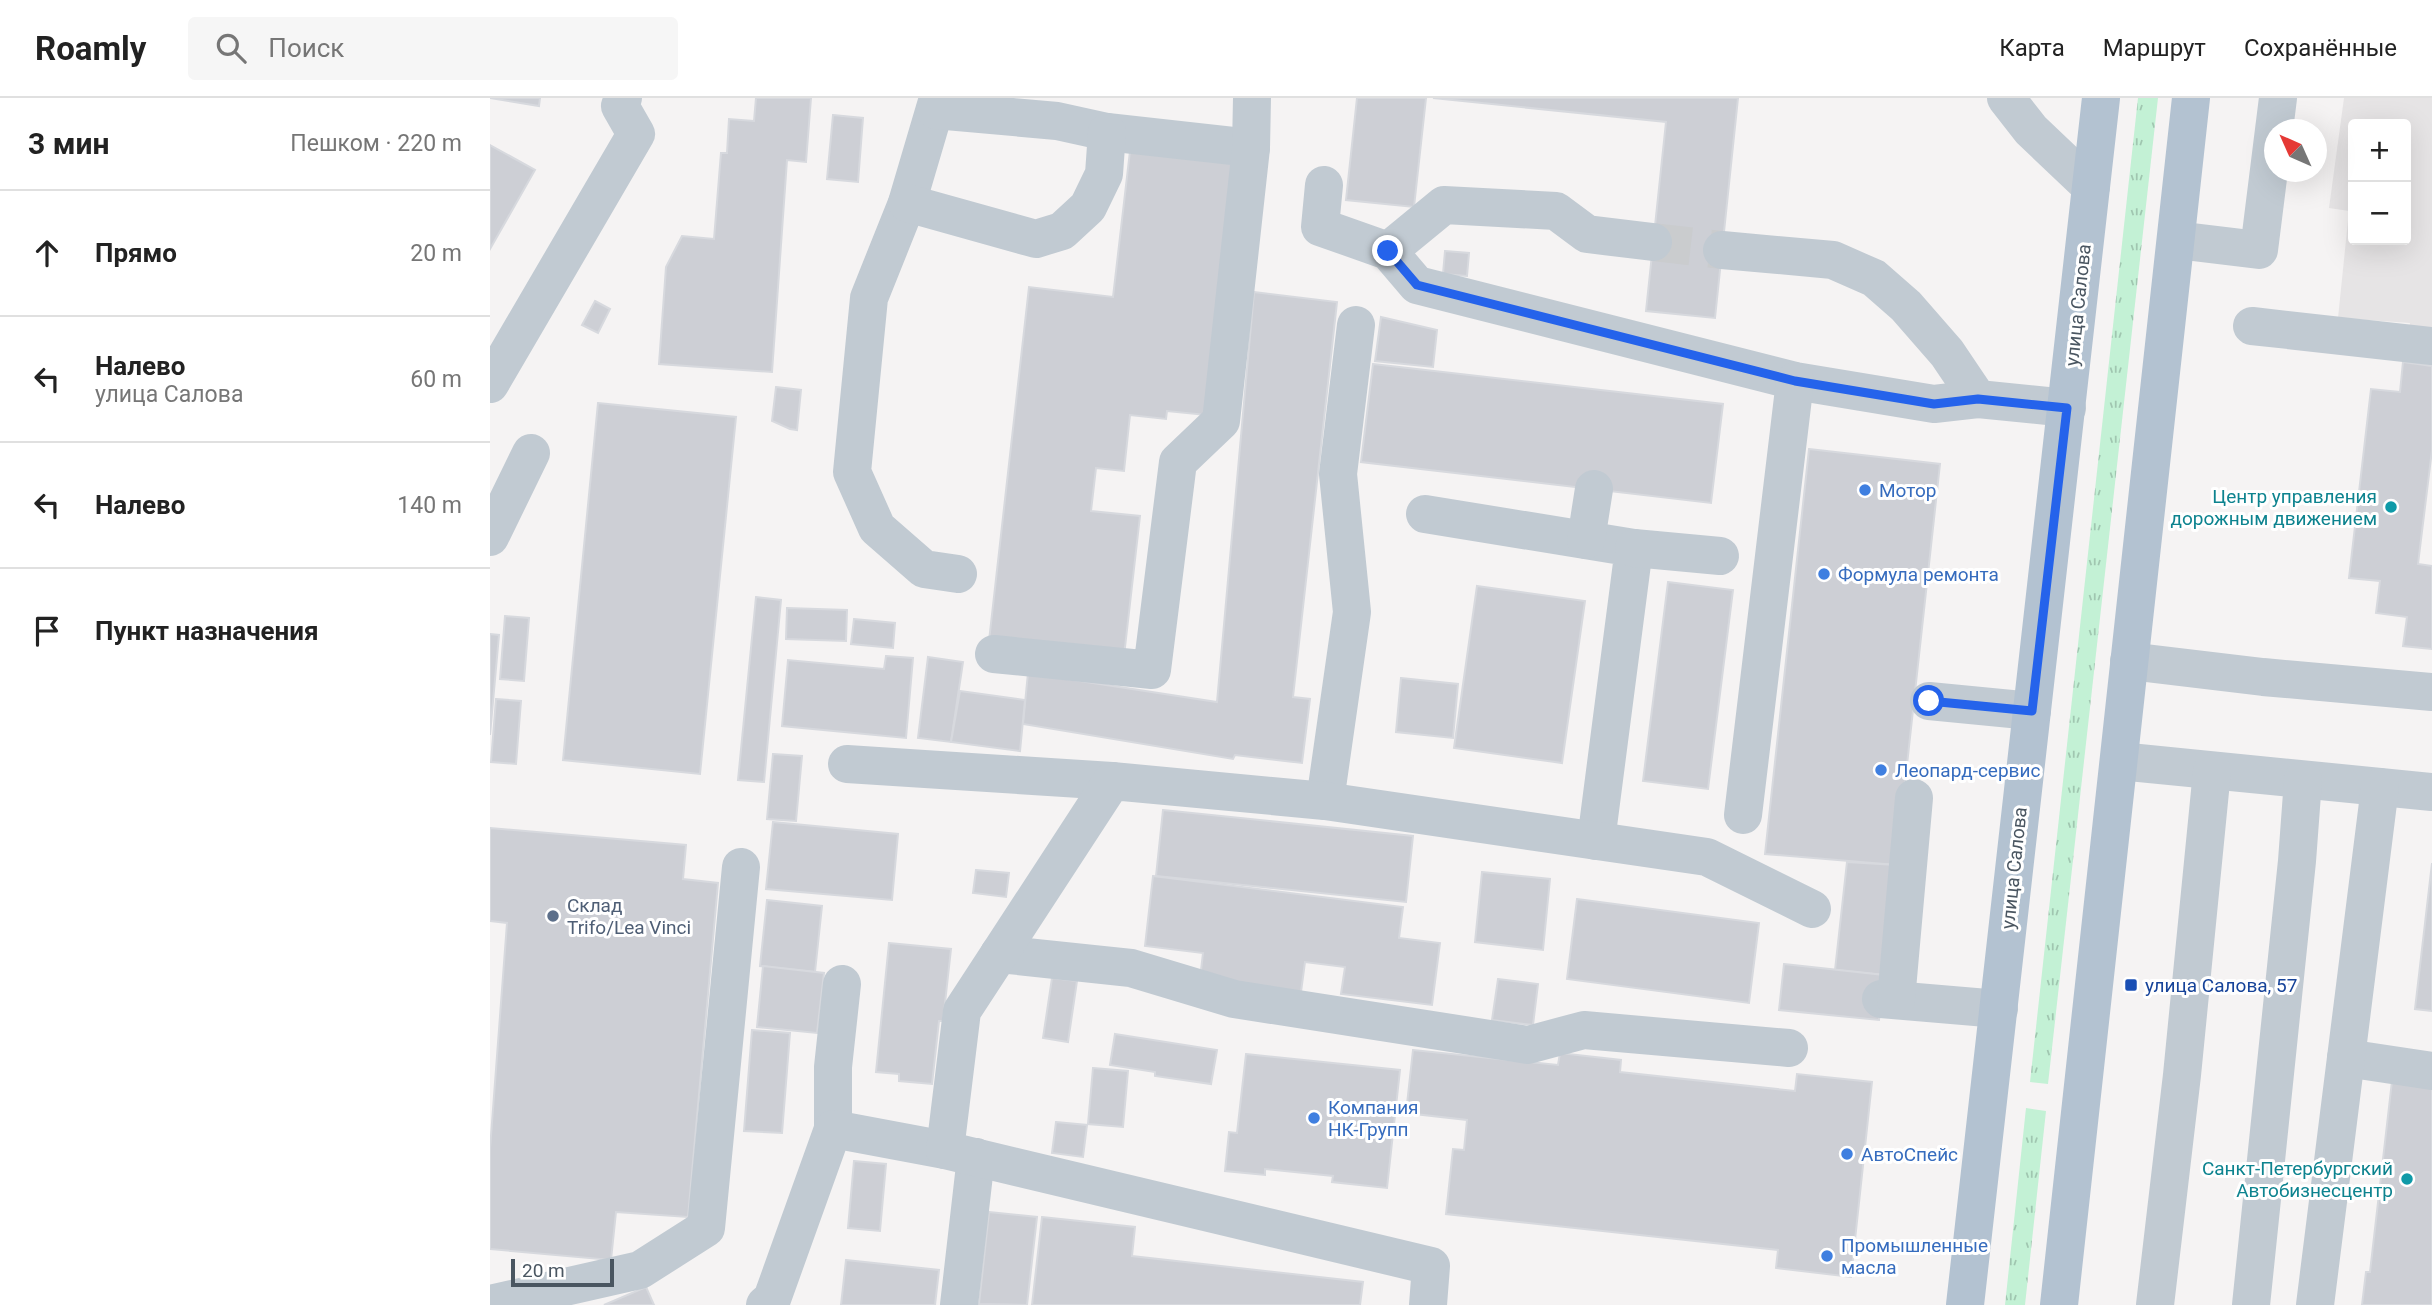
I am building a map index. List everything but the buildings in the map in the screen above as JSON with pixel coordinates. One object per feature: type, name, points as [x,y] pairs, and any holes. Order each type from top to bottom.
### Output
[{"type":"main road","name":"улица Салова","points":[[1965,1305],[2101,98]]},
{"type":"main road","points":[[2059,1305],[2191,98]]},
{"type":"street","points":[[490,384],[636,134],[620,106],[624,98]]},
{"type":"street","points":[[995,654],[1152,670],[1178,462],[1221,421],[1251,148],[1252,98]]},
{"type":"street","points":[[2006,98],[2031,130],[2091,187]]},
{"type":"street","points":[[2176,240],[2259,250],[2278,98]]},
{"type":"street","points":[[958,574],[924,569],[877,528],[852,472],[869,299],[907,203],[937,104],[1058,109],[1107,132],[1251,148]]},
{"type":"street","points":[[907,203],[1036,239],[1062,232],[1088,206],[1104,174],[1107,132]]},
{"type":"street","points":[[1324,185],[1320,227],[1388,251],[1417,285],[1795,381],[1934,404],[1978,399],[2067,408]]},
{"type":"street","points":[[1388,251],[1444,205],[1556,211],[1587,234],[1653,242]]},
{"type":"street","points":[[1722,250],[1833,260],[1874,278],[1906,306],[1947,353],[1978,399]]},
{"type":"street","points":[[1325,801],[1352,612],[1338,474],[1356,325]]},
{"type":"street","points":[[2252,326],[2432,346]]},
{"type":"street","points":[[1743,815],[1795,381]]},
{"type":"street","points":[[490,537],[531,453]]},
{"type":"street","points":[[1587,540],[1594,489]]},
{"type":"street","points":[[1425,514],[1634,548],[1720,556]]},
{"type":"street","points":[[1596,841],[1634,548]]},
{"type":"street","points":[[2129,661],[2263,677],[2432,692]]},
{"type":"street","points":[[1929,701],[2032,711]]},
{"type":"street","points":[[2119,761],[2432,792]]},
{"type":"street","points":[[847,764],[1112,781],[1325,801],[1707,857],[1812,909]]},
{"type":"street","points":[[2155,1305],[2182,1075],[2212,771]]},
{"type":"street","points":[[2250,1305],[2293,900],[2303,780]]},
{"type":"street","points":[[959,1305],[962,1010],[1112,781]]},
{"type":"street","points":[[2315,1305],[2380,788]]},
{"type":"street","points":[[1914,798],[1889,1000],[1998,1009]]},
{"type":"street","points":[[490,1304],[640,1270],[706,1228],[741,867]]},
{"type":"street","points":[[999,954],[1131,968],[1234,999],[1528,1045],[1584,1030],[1789,1048]]},
{"type":"street","points":[[765,1305],[772,1299],[833,1129],[833,1067],[842,984]]},
{"type":"street","points":[[2346,1058],[2432,1071]]},
{"type":"street","points":[[833,1129],[961,1153],[1431,1266],[1428,1305]]},
{"type":"shaded area","points":[[2344,98],[2432,98],[2432,366],[2403,362],[2410,323],[2338,318],[2348,221],[2348,245],[2411,245],[2411,119],[2348,119],[2348,211],[2329,208]]},
{"type":"green space","points":[[2138,98],[2158,98],[2048,1084],[2030,1082]]},
{"type":"green space","points":[[2026,1108],[2046,1111],[2025,1305],[2005,1305]]},
{"type":"tunnel","points":[[1653,242],[1722,250]]},
{"type":"place","name":"Мотор","points":[[1865,490]]},
{"type":"place","name":"Центр управления дорожным движением","points":[[2391,507]]},
{"type":"place","name":"Формула ремонта","points":[[1824,574]]},
{"type":"place","name":"Леопард-сервис","points":[[1881,770]]},
{"type":"place","name":"Склад Trifo/Lea Vinci","points":[[553,916]]},
{"type":"place","name":"улица Салова, 57","points":[[2131,985]]},
{"type":"place","name":"Компания НК-Групп","points":[[1314,1118]]},
{"type":"place","name":"АвтоСпейс","points":[[1847,1154]]},
{"type":"place","name":"Санкт-Петербургский Автобизнесцентр","points":[[2407,1179]]},
{"type":"place","name":"Промышленные масла","points":[[1827,1256]]},
{"type":"route","points":[[1388,251],[1417,285],[1795,381],[1934,404],[1978,399],[2067,408],[2032,711],[1929,701]]}]
